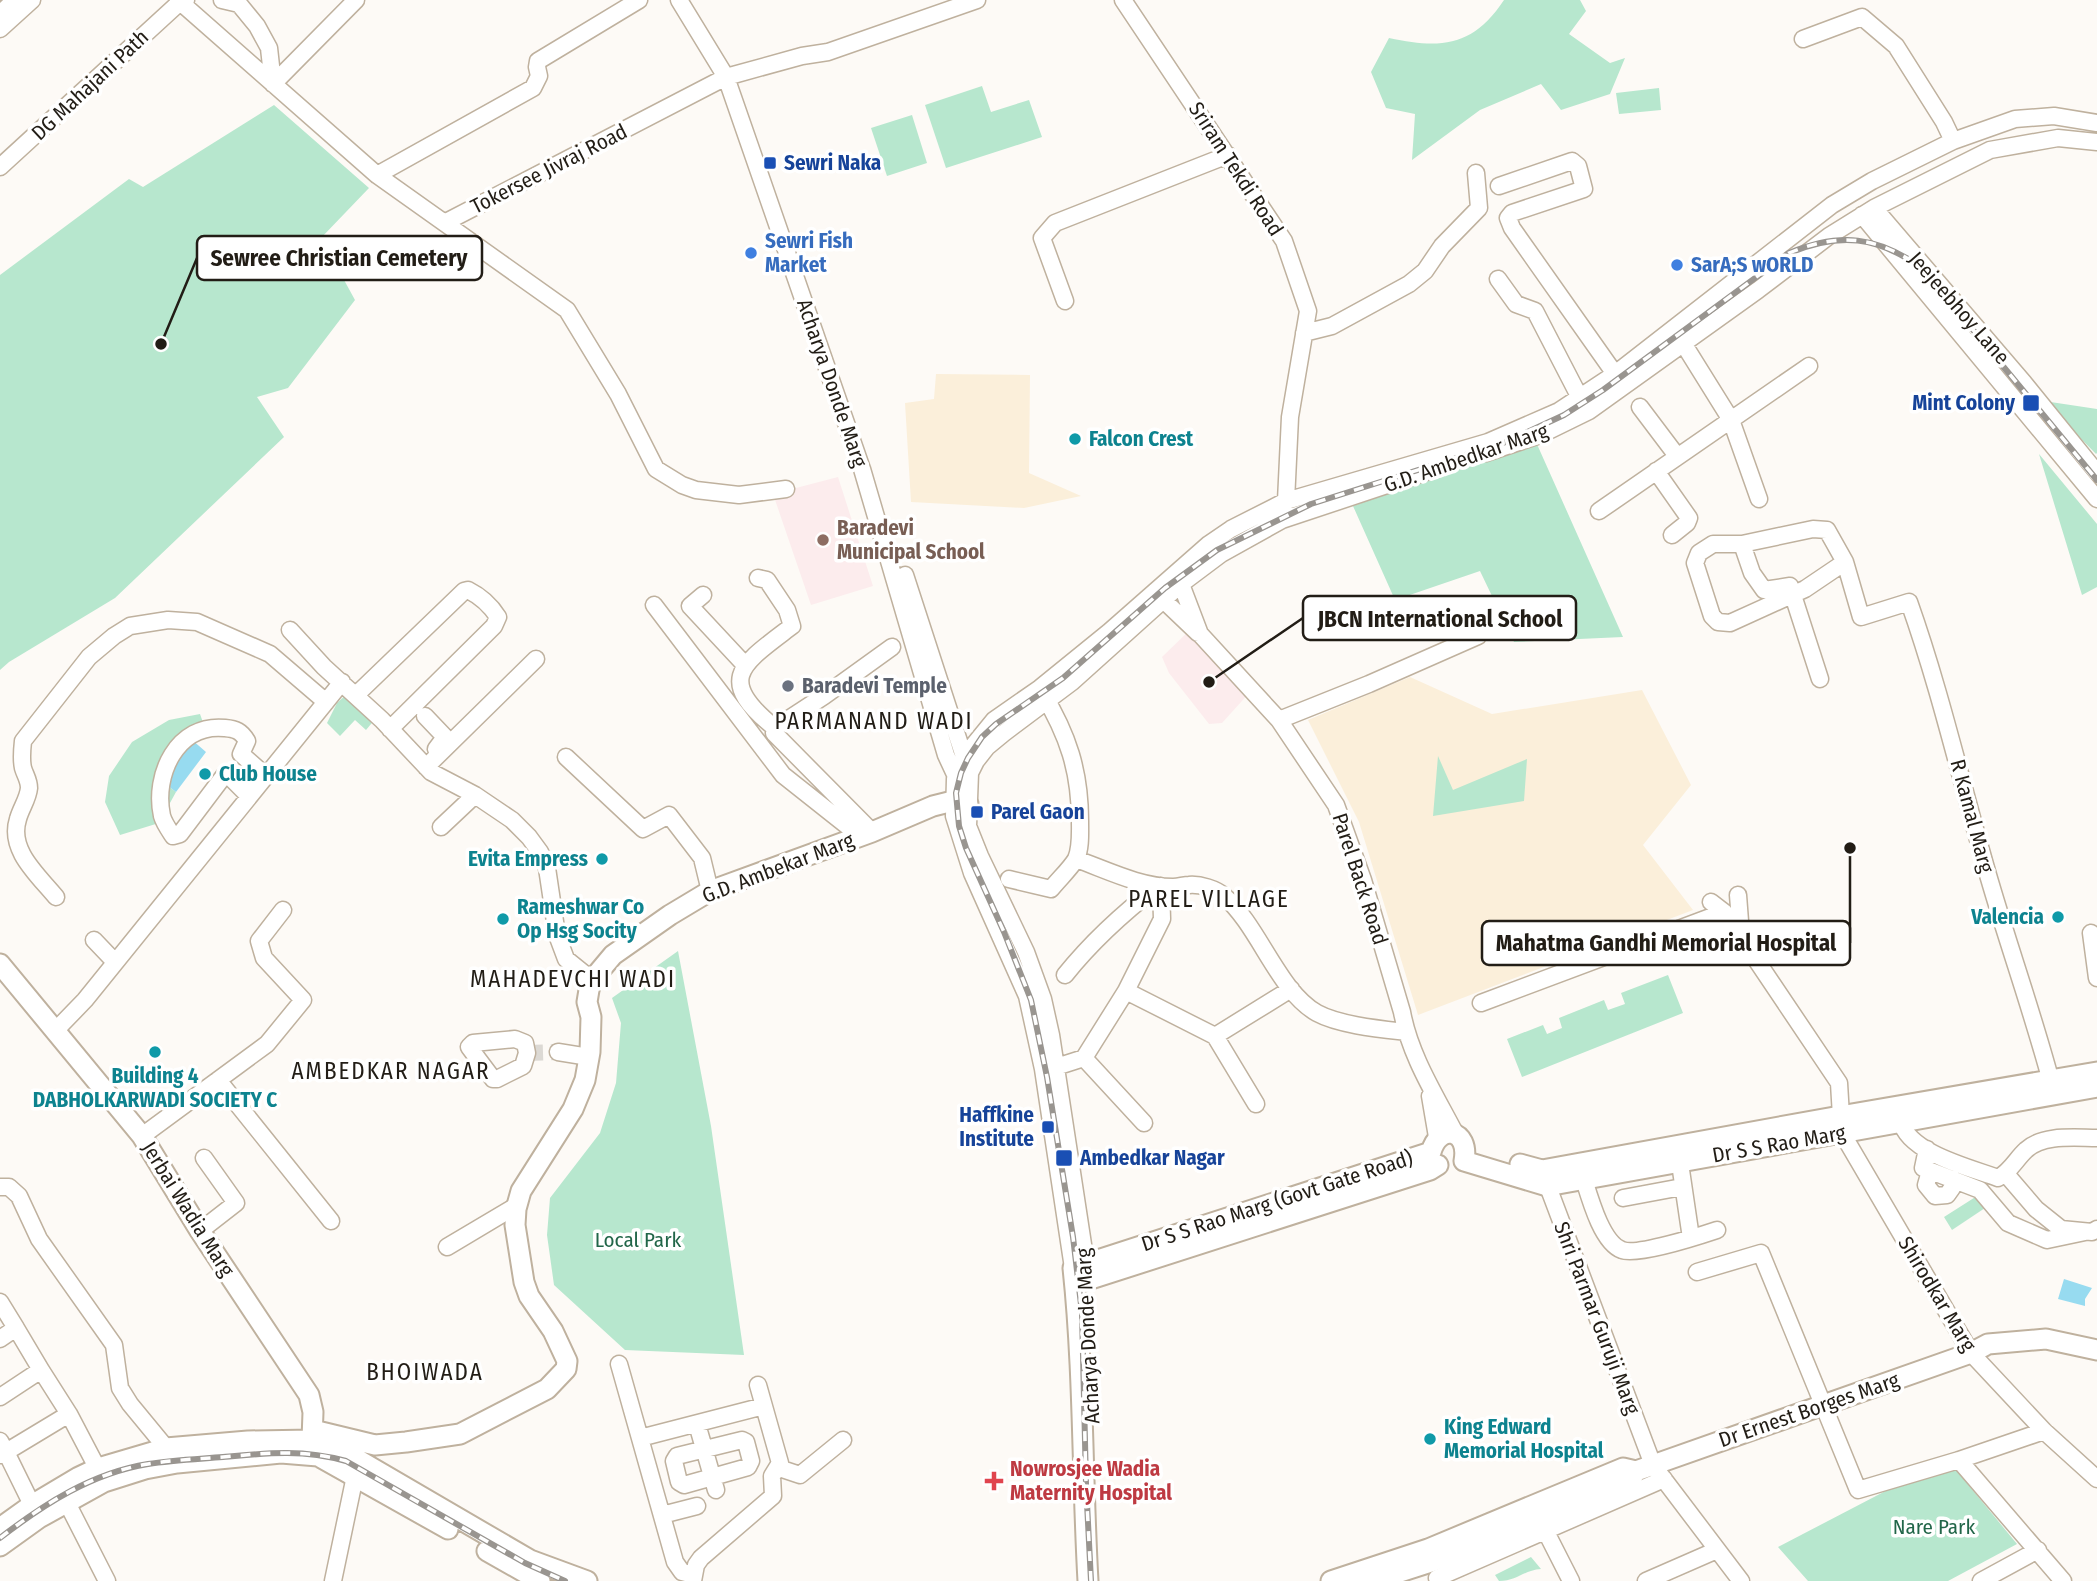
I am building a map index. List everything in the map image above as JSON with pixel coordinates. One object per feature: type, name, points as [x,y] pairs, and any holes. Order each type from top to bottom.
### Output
[{"type":"main road","points":[[0,16],[18,0]]},
{"type":"main road","name":"G.D. Ambekar Marg","points":[[592,980],[613,955],[710,891],[866,834],[909,814],[963,799]]},
{"type":"main road","name":"Jerbai Wadia Marg","points":[[0,964],[142,1136],[200,1231],[309,1395],[313,1412],[312,1442]]},
{"type":"main road","points":[[0,1528],[101,1475],[172,1456],[248,1441],[375,1445],[460,1434],[547,1389],[558,1380],[566,1369],[567,1361],[553,1331],[529,1296],[524,1282],[515,1225],[516,1206],[521,1191],[573,1109],[584,1080],[589,1057],[591,1017],[587,1002],[592,980]]},
{"type":"main road","points":[[1081,1274],[1430,1170],[1449,1150],[1544,1178],[2052,1087],[2097,1072]]},
{"type":"main road","name":"Dr S S Rao Marg","points":[[1841,1125],[1907,1120],[2052,1087],[2097,1087]]},
{"type":"main road","name":"Acharya Donde Marg","points":[[1081,1274],[1080,1341],[1088,1465],[1101,1581]]},
{"type":"main road","name":"Dr Ernest Borges Marg","points":[[1331,1581],[1434,1567],[1627,1485],[1651,1472],[1823,1405],[1976,1351],[1989,1355],[2043,1347],[2095,1354]]},
{"type":"main road","points":[[312,1442],[333,1446],[355,1467],[540,1581]]},
{"type":"main road","name":"Acharya Donde Marg","points":[[1088,1465],[1088,1581]]},
{"type":"main road","points":[[355,1467],[530,1560],[587,1581]]},
{"type":"main road","points":[[0,1546],[35,1511]]},
{"type":"street","points":[[0,29],[32,0]]},
{"type":"street","points":[[222,0],[239,4],[257,26],[269,48],[273,85]]},
{"type":"street","points":[[273,85],[356,0]]},
{"type":"street","points":[[377,175],[533,88],[539,76],[538,61],[639,0]]},
{"type":"street","name":"Acharya Donde Marg","points":[[679,0],[730,76]]},
{"type":"street","name":"Acharya Donde Marg","points":[[691,0],[730,76],[862,469],[946,755],[963,771]]},
{"type":"street","points":[[923,0],[932,15]]},
{"type":"street","name":"Tokersee Jivraj Road","points":[[181,1],[377,175],[446,222],[730,76],[802,56],[828,52],[977,0]]},
{"type":"street","name":"Sriram Tekdi Road","points":[[1123,0],[1284,241],[1308,311],[1290,418],[1286,501],[1282,520]]},
{"type":"street","name":"DG Mahajani Path","points":[[0,167],[181,1]]},
{"type":"street","points":[[1804,39],[1862,17],[1896,46],[1953,141]]},
{"type":"street","points":[[1009,879],[1051,888],[1076,859],[1080,841],[1080,790],[1066,737],[1043,694],[1114,637],[1209,544],[1231,529],[1286,501],[1488,442],[1512,439],[1615,374],[1745,270],[1832,205],[1872,181],[1953,141],[2015,119],[2054,116],[2097,123]]},
{"type":"street","name":"G.D. Ambedkar Marg","points":[[1158,596],[1181,584],[1221,554],[1282,520],[1512,439],[1540,435],[1589,411],[1829,236],[1868,212],[1990,150],[2057,138],[2097,142]]},
{"type":"street","points":[[1065,301],[1042,238],[1045,232],[1055,223],[1227,155]]},
{"type":"street","points":[[1499,186],[1572,161],[1578,166],[1584,189],[1512,213],[1508,218],[1512,228],[1615,374]]},
{"type":"street","points":[[1304,333],[1332,326],[1409,285],[1425,271],[1442,246],[1479,208],[1476,173]]},
{"type":"street","name":"Jeejeebhoy Lane","points":[[1868,212],[1963,325],[2097,473]]},
{"type":"street","points":[[446,222],[568,310],[618,394],[656,469],[696,490],[739,495],[786,489]]},
{"type":"street","points":[[1498,279],[1516,304],[1535,311],[1580,398]]},
{"type":"street","points":[[1963,325],[2096,495]]},
{"type":"street","points":[[1683,344],[1731,420],[1759,499]]},
{"type":"street","points":[[1599,511],[1809,366]]},
{"type":"street","points":[[1640,407],[1677,456]]},
{"type":"street","points":[[1656,471],[1689,518],[1687,523],[1672,535]]},
{"type":"street","points":[[1813,529],[1827,530],[1845,562],[1805,589],[1730,623],[1718,622],[1712,616],[1695,563],[1699,553],[1713,544],[1742,544],[1813,529]]},
{"type":"street","points":[[1742,544],[1752,573],[1764,590],[1790,586],[1820,679]]},
{"type":"street","name":"R Kamal Marg","points":[[1845,562],[1861,617],[1909,602],[1991,885],[2043,1048],[2052,1087]]},
{"type":"street","points":[[758,578],[767,580],[787,610],[792,626],[745,666],[740,676],[743,696],[752,708],[775,728],[776,737],[866,834]]},
{"type":"street","name":"Parel Back Road","points":[[1181,584],[1200,634],[1279,720],[1336,805],[1367,893],[1406,1032],[1432,1090],[1430,1096],[1449,1150]]},
{"type":"street","points":[[356,695],[464,591],[475,593],[493,609],[498,617],[494,626],[390,729]]},
{"type":"street","points":[[703,595],[690,606],[745,666]]},
{"type":"street","points":[[1158,596],[1200,634]]},
{"type":"street","points":[[654,605],[783,775],[866,834]]},
{"type":"street","points":[[56,897],[25,860],[15,839],[17,820],[29,792],[29,781],[23,768],[21,753],[23,741],[89,657],[114,636],[130,626],[168,620],[197,622],[270,654],[326,702]]},
{"type":"street","points":[[290,630],[324,667],[420,757],[512,820],[540,852],[547,868],[557,935],[566,959],[592,980]]},
{"type":"street","points":[[1279,720],[1479,636]]},
{"type":"street","points":[[775,728],[892,647]]},
{"type":"street","points":[[420,757],[445,743],[536,659]]},
{"type":"street","points":[[55,1031],[115,962],[342,682]]},
{"type":"street","name":"Acharya Donde Marg","points":[[1043,694],[963,771],[963,799],[968,826],[992,900],[1027,996],[1054,1099],[1081,1274]]},
{"type":"street","points":[[425,716],[445,736],[445,743]]},
{"type":"street","points":[[249,796],[226,774],[180,834],[173,836],[162,819],[159,784],[176,746],[194,732],[211,727],[236,729],[243,734],[247,741],[242,754],[266,776]]},
{"type":"street","points":[[566,757],[643,828],[669,815],[702,858],[710,891]]},
{"type":"street","points":[[441,827],[475,796]]},
{"type":"street","points":[[1076,859],[1159,886],[1189,885],[1205,887],[1223,894],[1255,934],[1291,989],[1317,1013],[1363,1027],[1406,1032]]},
{"type":"street","points":[[1065,975],[1113,921],[1159,886]]},
{"type":"street","points":[[1056,1067],[1084,1058],[1126,991],[1162,919],[1159,886]]},
{"type":"street","points":[[1738,895],[1742,937]]},
{"type":"street","name":"Acharya Donde Marg","points":[[992,900],[1026,952],[1042,999],[1056,1067],[1054,1099]]},
{"type":"street","points":[[1481,1003],[1718,907],[1742,937],[1839,1083],[1841,1125]]},
{"type":"street","points":[[142,1136],[267,1044],[303,1000],[264,958],[259,941],[283,909]]},
{"type":"street","points":[[2091,933],[2097,978]]},
{"type":"street","points":[[94,940],[115,962]]},
{"type":"street","points":[[1215,1037],[1291,989]]},
{"type":"street","points":[[1126,991],[1215,1037],[1256,1104]]},
{"type":"street","points":[[558,1052],[589,1057]]},
{"type":"street","points":[[1084,1058],[1144,1123]]},
{"type":"street","points":[[218,1080],[331,1221]]},
{"type":"street","points":[[1907,1120],[1922,1146],[1939,1157],[1998,1178],[2006,1174],[2028,1148],[2051,1139],[2097,1138]]},
{"type":"street","name":"Shirodkar Marg","points":[[1841,1125],[1976,1351],[2044,1432],[2097,1479]]},
{"type":"street","points":[[1922,1146],[1923,1168],[1980,1190],[2008,1223],[2047,1240],[2091,1230]]},
{"type":"street","points":[[1678,1154],[1691,1238]]},
{"type":"street","points":[[200,1231],[236,1203],[204,1158]]},
{"type":"street","points":[[1582,1172],[1593,1207],[1610,1242],[1624,1251],[1643,1250],[1717,1230]]},
{"type":"street","points":[[2006,1174],[2036,1209],[2061,1229],[2091,1230]]},
{"type":"street","name":"Shri Parmar Guruji Marg","points":[[1544,1178],[1651,1472],[1741,1581]]},
{"type":"street","points":[[0,1187],[9,1187],[19,1196],[39,1239],[114,1345],[120,1388],[172,1456]]},
{"type":"street","points":[[1623,1198],[1682,1187]]},
{"type":"street","points":[[447,1247],[516,1206]]},
{"type":"street","points":[[1697,1272],[1761,1253],[1858,1490],[2044,1432]]},
{"type":"street","points":[[0,1302],[69,1414],[101,1475]]},
{"type":"street","points":[[0,1339],[16,1328]]},
{"type":"street","points":[[619,1364],[677,1568],[682,1572],[693,1578],[701,1558],[770,1501],[773,1496],[772,1476],[779,1468]]},
{"type":"street","points":[[0,1397],[41,1370]]},
{"type":"street","points":[[758,1385],[779,1468]]},
{"type":"street","points":[[640,1438],[764,1406]]},
{"type":"street","points":[[35,1511],[2,1449],[69,1414]]},
{"type":"street","points":[[697,1424],[714,1483]]},
{"type":"street","points":[[742,1440],[746,1442],[751,1461],[748,1467],[714,1483],[684,1485],[679,1482],[674,1458],[742,1440]]},
{"type":"street","points":[[779,1468],[800,1475],[843,1440]]},
{"type":"street","points":[[1959,1460],[2063,1581]]},
{"type":"street","points":[[333,1581],[355,1467]]},
{"type":"street","points":[[1571,1581],[1540,1520],[1651,1472]]},
{"type":"street","points":[[63,1495],[107,1581]]},
{"type":"street","points":[[662,1515],[697,1506]]},
{"type":"street","points":[[1646,1581],[1717,1550]]},
{"type":"street","points":[[1981,1581],[2038,1550]]},
{"type":"shaded area","points":[[936,374],[1030,375],[1029,473],[1081,496],[1024,508],[911,502],[905,403],[934,399]]},
{"type":"shaded area","name":"Baradevi Municipal School","points":[[838,477],[873,586],[811,605],[773,494]]},
{"type":"shaded area","points":[[1195,625],[1251,691],[1222,723],[1209,724],[1169,673],[1162,657]]},
{"type":"shaded area","points":[[1410,677],[1492,714],[1642,690],[1691,785],[1643,845],[1693,910],[1418,1015],[1359,822],[1308,720]]},
{"type":"green space","points":[[1504,0],[1580,0],[1586,11],[1569,34],[1610,63],[1625,58],[1610,94],[1561,110],[1541,84],[1480,110],[1412,160],[1415,114],[1386,108],[1371,72],[1389,38],[1425,43],[1454,41],[1468,36],[1480,27]]},
{"type":"green space","points":[[982,86],[991,112],[1029,100],[1042,137],[946,168],[925,105]]},
{"type":"green space","points":[[1659,88],[1661,110],[1619,114],[1616,93]]},
{"type":"green space","points":[[274,105],[369,188],[321,238],[355,300],[288,388],[257,397],[284,437],[115,598],[0,670],[0,275],[129,179],[143,187]]},
{"type":"green space","points":[[912,115],[927,163],[887,176],[871,128]]},
{"type":"green space","points":[[2044,401],[2097,409],[2096,454]]},
{"type":"green space","points":[[1536,442],[1623,637],[1514,642],[1480,571],[1395,600],[1353,506]]},
{"type":"green space","points":[[2039,454],[2097,524],[2097,587],[2082,595]]},
{"type":"green space","points":[[350,691],[376,718],[366,730],[355,720],[340,736],[327,723],[337,703]]},
{"type":"green space","points":[[200,714],[206,731],[191,739],[159,779],[176,792],[159,823],[120,835],[105,802],[109,776],[132,742],[169,720]]},
{"type":"green space","points":[[1438,756],[1453,790],[1527,759],[1524,801],[1433,816]]},
{"type":"green space","name":"Local Park","points":[[678,951],[711,1126],[744,1355],[625,1350],[554,1285],[547,1235],[550,1198],[600,1133],[616,1083],[621,1023],[612,998]]},
{"type":"green space","points":[[1668,975],[1683,1013],[1522,1077],[1507,1039],[1543,1025],[1547,1034],[1562,1028],[1559,1018],[1604,1000],[1608,1010],[1625,1004],[1621,993]]},
{"type":"green space","points":[[1977,1196],[1985,1208],[1952,1230],[1944,1217]]},
{"type":"green space","name":"Nare Park","points":[[1947,1459],[2017,1544],[1948,1581],[1808,1581],[1778,1547]]},
{"type":"green space","points":[[1531,1557],[1541,1569],[1505,1581],[1499,1581],[1495,1575]]},
{"type":"water","points":[[191,739],[206,752],[176,792],[159,779]]},
{"type":"water","points":[[2064,1279],[2092,1288],[2085,1299],[2085,1306],[2058,1299]]},
{"type":"tunnel","points":[[527,1053],[558,1052]]},
{"type":"railway","points":[[1091,1581],[1082,1313],[1073,1237],[1047,1077],[1031,1000],[959,826],[956,793],[961,773],[982,737],[996,724],[1063,678],[1165,588],[1217,550],[1311,504],[1506,442],[1564,415],[1603,390],[1789,253],[1825,242],[1842,240],[1874,244],[1889,249],[1922,268],[2097,480]]},
{"type":"railway","points":[[0,1538],[51,1502],[88,1482],[127,1468],[176,1461],[299,1453],[346,1461],[525,1563],[565,1581]]},
{"type":"place","name":"Sewri Naka","points":[[770,163]]},
{"type":"place","name":"Sewri Fish Market","points":[[751,253]]},
{"type":"place","name":"SarA;S wORLD","points":[[1677,265]]},
{"type":"place","name":"Sewree Christian Cemetery","points":[[161,344]]},
{"type":"place","name":"Mint Colony","points":[[2031,403]]},
{"type":"place","name":"Falcon Crest","points":[[1075,439]]},
{"type":"place","name":"Baradevi Municipal School","points":[[823,540]]},
{"type":"place","name":"JBCN International School","points":[[1209,682]]},
{"type":"place","name":"Baradevi Temple","points":[[788,686]]},
{"type":"place","name":"Club House","points":[[205,774]]},
{"type":"place","name":"Parel Gaon","points":[[977,812]]},
{"type":"place","name":"Mahatma Gandhi Memorial Hospital","points":[[1850,848]]},
{"type":"place","name":"Evita Empress","points":[[602,859]]},
{"type":"place","name":"Valencia","points":[[2058,917]]},
{"type":"place","name":"Rameshwar Co Op Hsg Socity","points":[[503,919]]},
{"type":"place","name":"Building 4 DABHOLKARWADI SOCIETY C","points":[[155,1052]]},
{"type":"place","name":"Haffkine Institute","points":[[1048,1127]]},
{"type":"place","name":"Ambedkar Nagar","points":[[1064,1158]]},
{"type":"place","name":"King Edward Memorial Hospital","points":[[1430,1439]]},
{"type":"place","name":"Nowrosjee Wadia Maternity Hospital","points":[[994,1481]]},
{"type":"district","name":"PARMANAND WADI","points":[[874,721]]},
{"type":"district","name":"PAREL VILLAGE","points":[[1209,899]]},
{"type":"district","name":"MAHADEVCHI WADI","points":[[573,979]]},
{"type":"district","name":"AMBEDKAR NAGAR","points":[[391,1071]]},
{"type":"district","name":"BHOIWADA","points":[[425,1372]]}]
